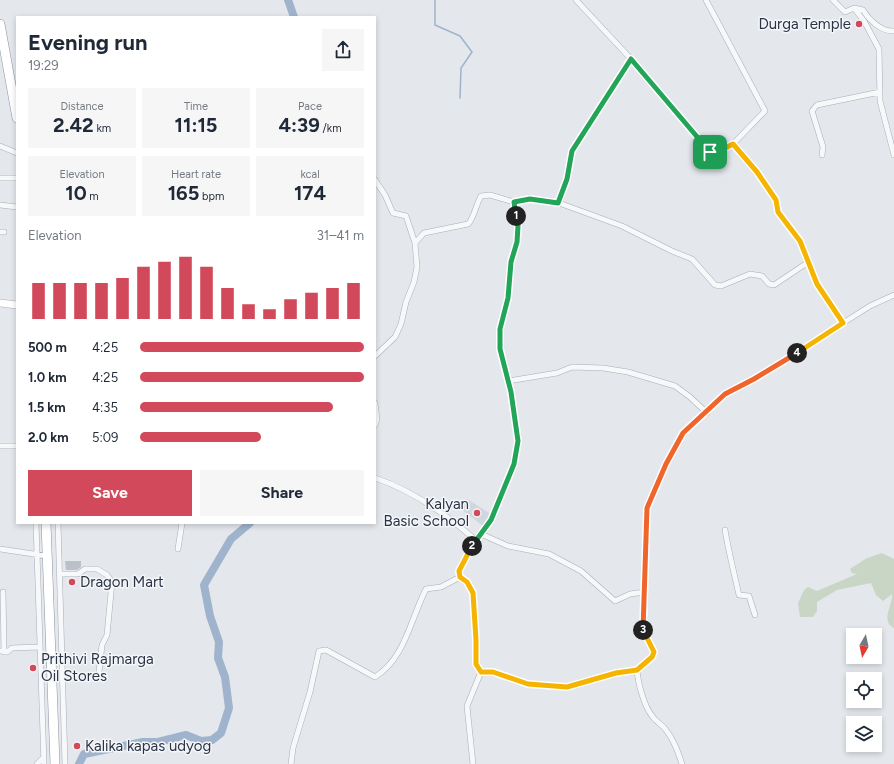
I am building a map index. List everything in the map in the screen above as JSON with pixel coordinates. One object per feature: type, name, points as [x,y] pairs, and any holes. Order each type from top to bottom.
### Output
[{"type":"highway","points":[[0,24],[16,113]]},
{"type":"highway","points":[[46,524],[55,764]]},
{"type":"main road","points":[[0,304],[16,305]]},
{"type":"street","points":[[576,0],[631,59],[710,152],[717,152],[733,144],[765,111],[706,0]]},
{"type":"street","points":[[833,0],[845,12],[854,8],[863,10],[867,16],[880,26],[894,30]]},
{"type":"street","points":[[854,8],[864,21],[879,49],[882,110],[894,155]]},
{"type":"street","points":[[558,203],[567,179],[572,151],[631,59]]},
{"type":"street","points":[[822,155],[823,147],[812,111],[818,106],[880,92]]},
{"type":"street","points":[[733,144],[757,172],[776,200],[778,212],[800,241],[817,284],[843,323]]},
{"type":"street","points":[[0,146],[16,153]]},
{"type":"street","points":[[0,178],[16,178]]},
{"type":"street","points":[[376,182],[385,195],[393,213],[406,216],[415,243],[417,267],[401,324],[395,337],[376,355]]},
{"type":"street","points":[[415,243],[424,233],[468,224],[471,221],[475,206],[481,196],[490,195],[514,202],[530,199],[558,203],[622,226],[672,251],[692,259],[715,284],[721,286],[750,274],[762,276],[769,284],[774,285],[804,265],[809,265]]},
{"type":"street","points":[[481,672],[476,664],[473,593],[467,582],[460,577],[459,571],[476,540],[491,520],[514,464],[518,441],[508,380],[500,349],[500,329],[508,298],[511,262],[517,242],[518,226],[514,202]]},
{"type":"street","points":[[0,205],[16,207]]},
{"type":"street","points":[[481,672],[493,672],[528,684],[567,687],[616,673],[637,670],[652,657],[654,652],[643,629],[647,508],[666,464],[683,433],[707,413],[725,394],[754,379],[870,306],[894,294]]},
{"type":"street","points":[[508,380],[557,373],[572,367],[603,368],[628,372],[675,386],[690,396],[707,413]]},
{"type":"street","points":[[376,412],[376,422]]},
{"type":"street","points":[[0,446],[16,446]]},
{"type":"street","points":[[376,478],[388,482],[413,494],[438,509],[476,540]]},
{"type":"street","points":[[36,524],[44,761],[37,764]]},
{"type":"street","points":[[58,524],[65,764]]},
{"type":"street","points":[[178,550],[182,524]]},
{"type":"street","points":[[725,530],[732,569],[736,575],[739,595],[749,596],[755,615]]},
{"type":"street","points":[[481,534],[508,546],[549,554],[581,571],[614,601],[630,594],[645,592]]},
{"type":"street","points":[[0,549],[47,556]]},
{"type":"street","points":[[59,574],[78,574],[85,569],[97,569],[108,575],[112,582],[107,634],[102,645],[99,672]]},
{"type":"street","points":[[291,764],[293,748],[310,692],[319,651],[326,650],[375,677],[383,672],[396,657],[405,640],[426,589],[441,587],[460,577]]},
{"type":"street","points":[[3,592],[2,651],[7,652],[12,648],[40,647]]},
{"type":"street","points":[[40,661],[52,661]]},
{"type":"street","points":[[637,670],[638,681],[649,712],[653,718],[666,730],[674,742],[682,764]]},
{"type":"street","points":[[473,764],[467,706],[481,672]]},
{"type":"shaded area","name":"Kalyan Basic School","points":[[467,499],[491,514],[484,527],[460,508]]},
{"type":"green space","points":[[882,553],[894,559],[894,628],[890,625],[887,617],[892,594],[883,601],[876,595],[871,583],[837,590],[817,602],[817,611],[813,617],[800,617],[798,603],[804,590],[808,587],[817,591],[857,574],[852,573],[850,569],[867,558]]},
{"type":"building","points":[[65,561],[81,561],[81,567],[77,570],[66,570]]},
{"type":"waterway","points":[[288,0],[294,16]]},
{"type":"waterway","points":[[435,0],[435,25],[460,36],[472,52],[461,68],[460,98]]},
{"type":"waterway","points":[[79,764],[84,754],[143,742],[158,742],[186,735],[201,741],[212,740],[221,733],[229,708],[225,677],[218,658],[219,642],[210,616],[204,585],[231,539],[249,524]]},
{"type":"place","name":"Durga Temple","points":[[859,24]]},
{"type":"place","name":"Kalyan Basic School","points":[[477,513]]},
{"type":"place","name":"Dragon Mart","points":[[72,582]]},
{"type":"place","name":"Prithivi Rajmarga Oil Stores","points":[[33,668]]},
{"type":"place","name":"Kalika kapas udyog","points":[[77,746]]},
{"type":"route","points":[[631,59],[671,104],[710,152],[717,152],[733,144],[757,172],[776,200],[778,212],[800,241],[817,284],[843,323],[754,379],[725,394],[707,413],[683,433],[666,464],[647,508],[643,629],[654,652],[652,657],[637,670],[616,673],[567,687],[549,687],[528,684],[493,672],[481,672],[476,664],[473,593],[467,582],[460,577],[459,571],[474,541],[491,520],[514,464],[518,441],[511,392],[500,349],[500,329],[508,298],[511,262],[517,242],[518,226],[514,202],[530,199],[558,203],[567,179],[572,151],[601,107],[612,85],[631,59]]}]
